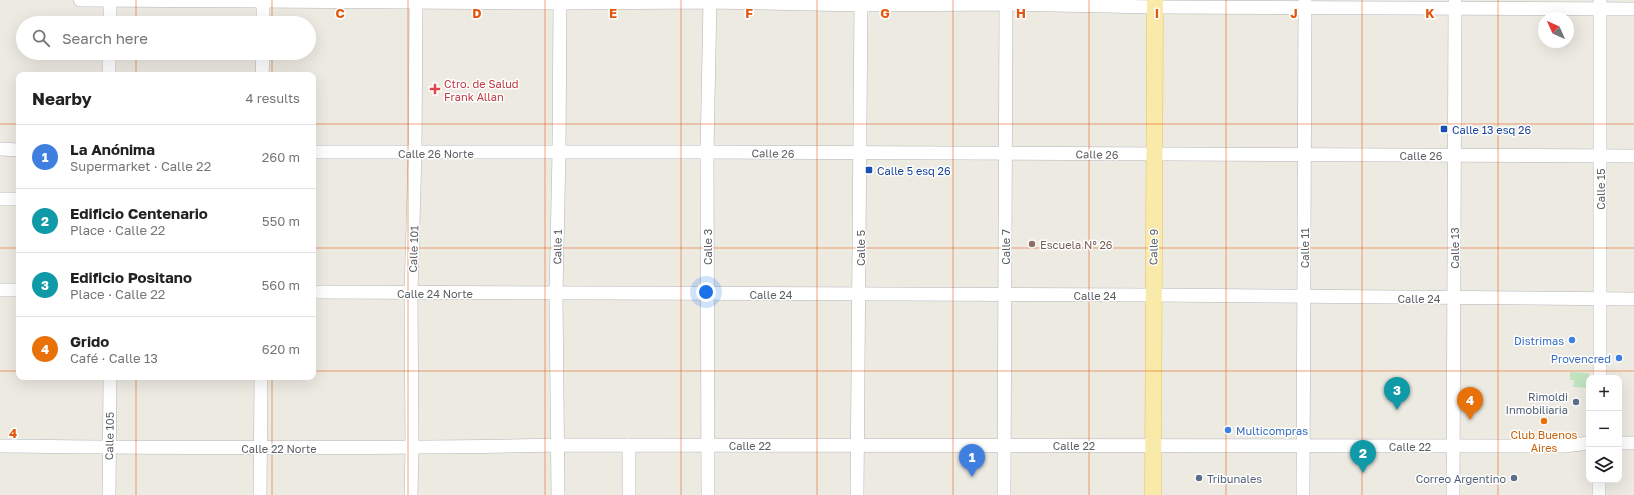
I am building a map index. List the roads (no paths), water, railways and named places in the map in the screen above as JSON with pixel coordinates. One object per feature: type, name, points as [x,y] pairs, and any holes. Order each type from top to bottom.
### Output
[{"type":"main road","name":"Calle 9","points":[[1153,495],[1152,445],[1155,4]]},
{"type":"street","points":[[80,0],[1455,4],[1600,5],[1634,10]]},
{"type":"street","points":[[110,1],[110,16]]},
{"type":"street","points":[[263,1],[263,16]]},
{"type":"street","name":"Calle 3","points":[[708,495],[707,152],[710,1]]},
{"type":"street","name":"Calle 101","points":[[411,495],[411,293],[415,153],[416,2]]},
{"type":"street","name":"Calle 1","points":[[558,495],[556,294],[560,2]]},
{"type":"street","name":"Calle 5","points":[[858,495],[857,446],[861,2]]},
{"type":"street","name":"Calle 7","points":[[1004,495],[1006,2]]},
{"type":"street","name":"Calle 11","points":[[1303,495],[1305,4]]},
{"type":"street","name":"Calle 13","points":[[1453,495],[1455,4]]},
{"type":"street","name":"Calle 15","points":[[1600,5],[1600,375]]},
{"type":"street","points":[[109,60],[109,72]]},
{"type":"street","points":[[262,72],[263,60]]},
{"type":"street","points":[[0,149],[16,150]]},
{"type":"street","name":"Calle 26 Norte","points":[[316,152],[559,153]]},
{"type":"street","name":"Calle 26","points":[[559,153],[707,152],[860,154],[1005,153],[1155,155],[1634,156]]},
{"type":"street","points":[[0,199],[16,199]]},
{"type":"street","points":[[0,290],[16,290]]},
{"type":"street","name":"Calle 24 Norte","points":[[316,292],[556,294]]},
{"type":"street","name":"Calle 24","points":[[556,294],[1153,295],[1634,299]]},
{"type":"street","name":"Calle 105","points":[[108,495],[110,380]]},
{"type":"street","points":[[260,495],[261,380]]},
{"type":"street","name":"Calle 22","points":[[558,445],[1564,446],[1586,443]]},
{"type":"street","points":[[1622,443],[1634,443]]},
{"type":"street","name":"Calle 22 Norte","points":[[0,446],[412,448],[558,445]]},
{"type":"street","points":[[629,445],[629,495]]},
{"type":"street","points":[[1599,483],[1599,495]]},
{"type":"place","name":"Ctro. de Salud Frank Allan","points":[[435,89]]},
{"type":"place","name":"Calle 13 esq 26","points":[[1444,129]]},
{"type":"place","name":"Calle 5 esq 26","points":[[869,170]]},
{"type":"place","name":"Escuela N° 26","points":[[1032,244]]},
{"type":"place","name":"Distrimas","points":[[1572,340]]},
{"type":"place","name":"Provencred","points":[[1619,358]]},
{"type":"place","name":"Rimoldi Inmobiliaria","points":[[1576,402]]},
{"type":"place","name":"Edificio Positano","points":[[1397,410]]},
{"type":"place","name":"Grido","points":[[1470,420]]},
{"type":"place","name":"Club Buenos Aires","points":[[1544,421]]},
{"type":"place","name":"Multicompras","points":[[1228,430]]},
{"type":"place","name":"Edificio Centenario","points":[[1363,473]]},
{"type":"place","name":"La Anónima","points":[[972,477]]},
{"type":"place","name":"Tribunales","points":[[1199,478]]},
{"type":"place","name":"Correo Argentino","points":[[1514,478]]}]
